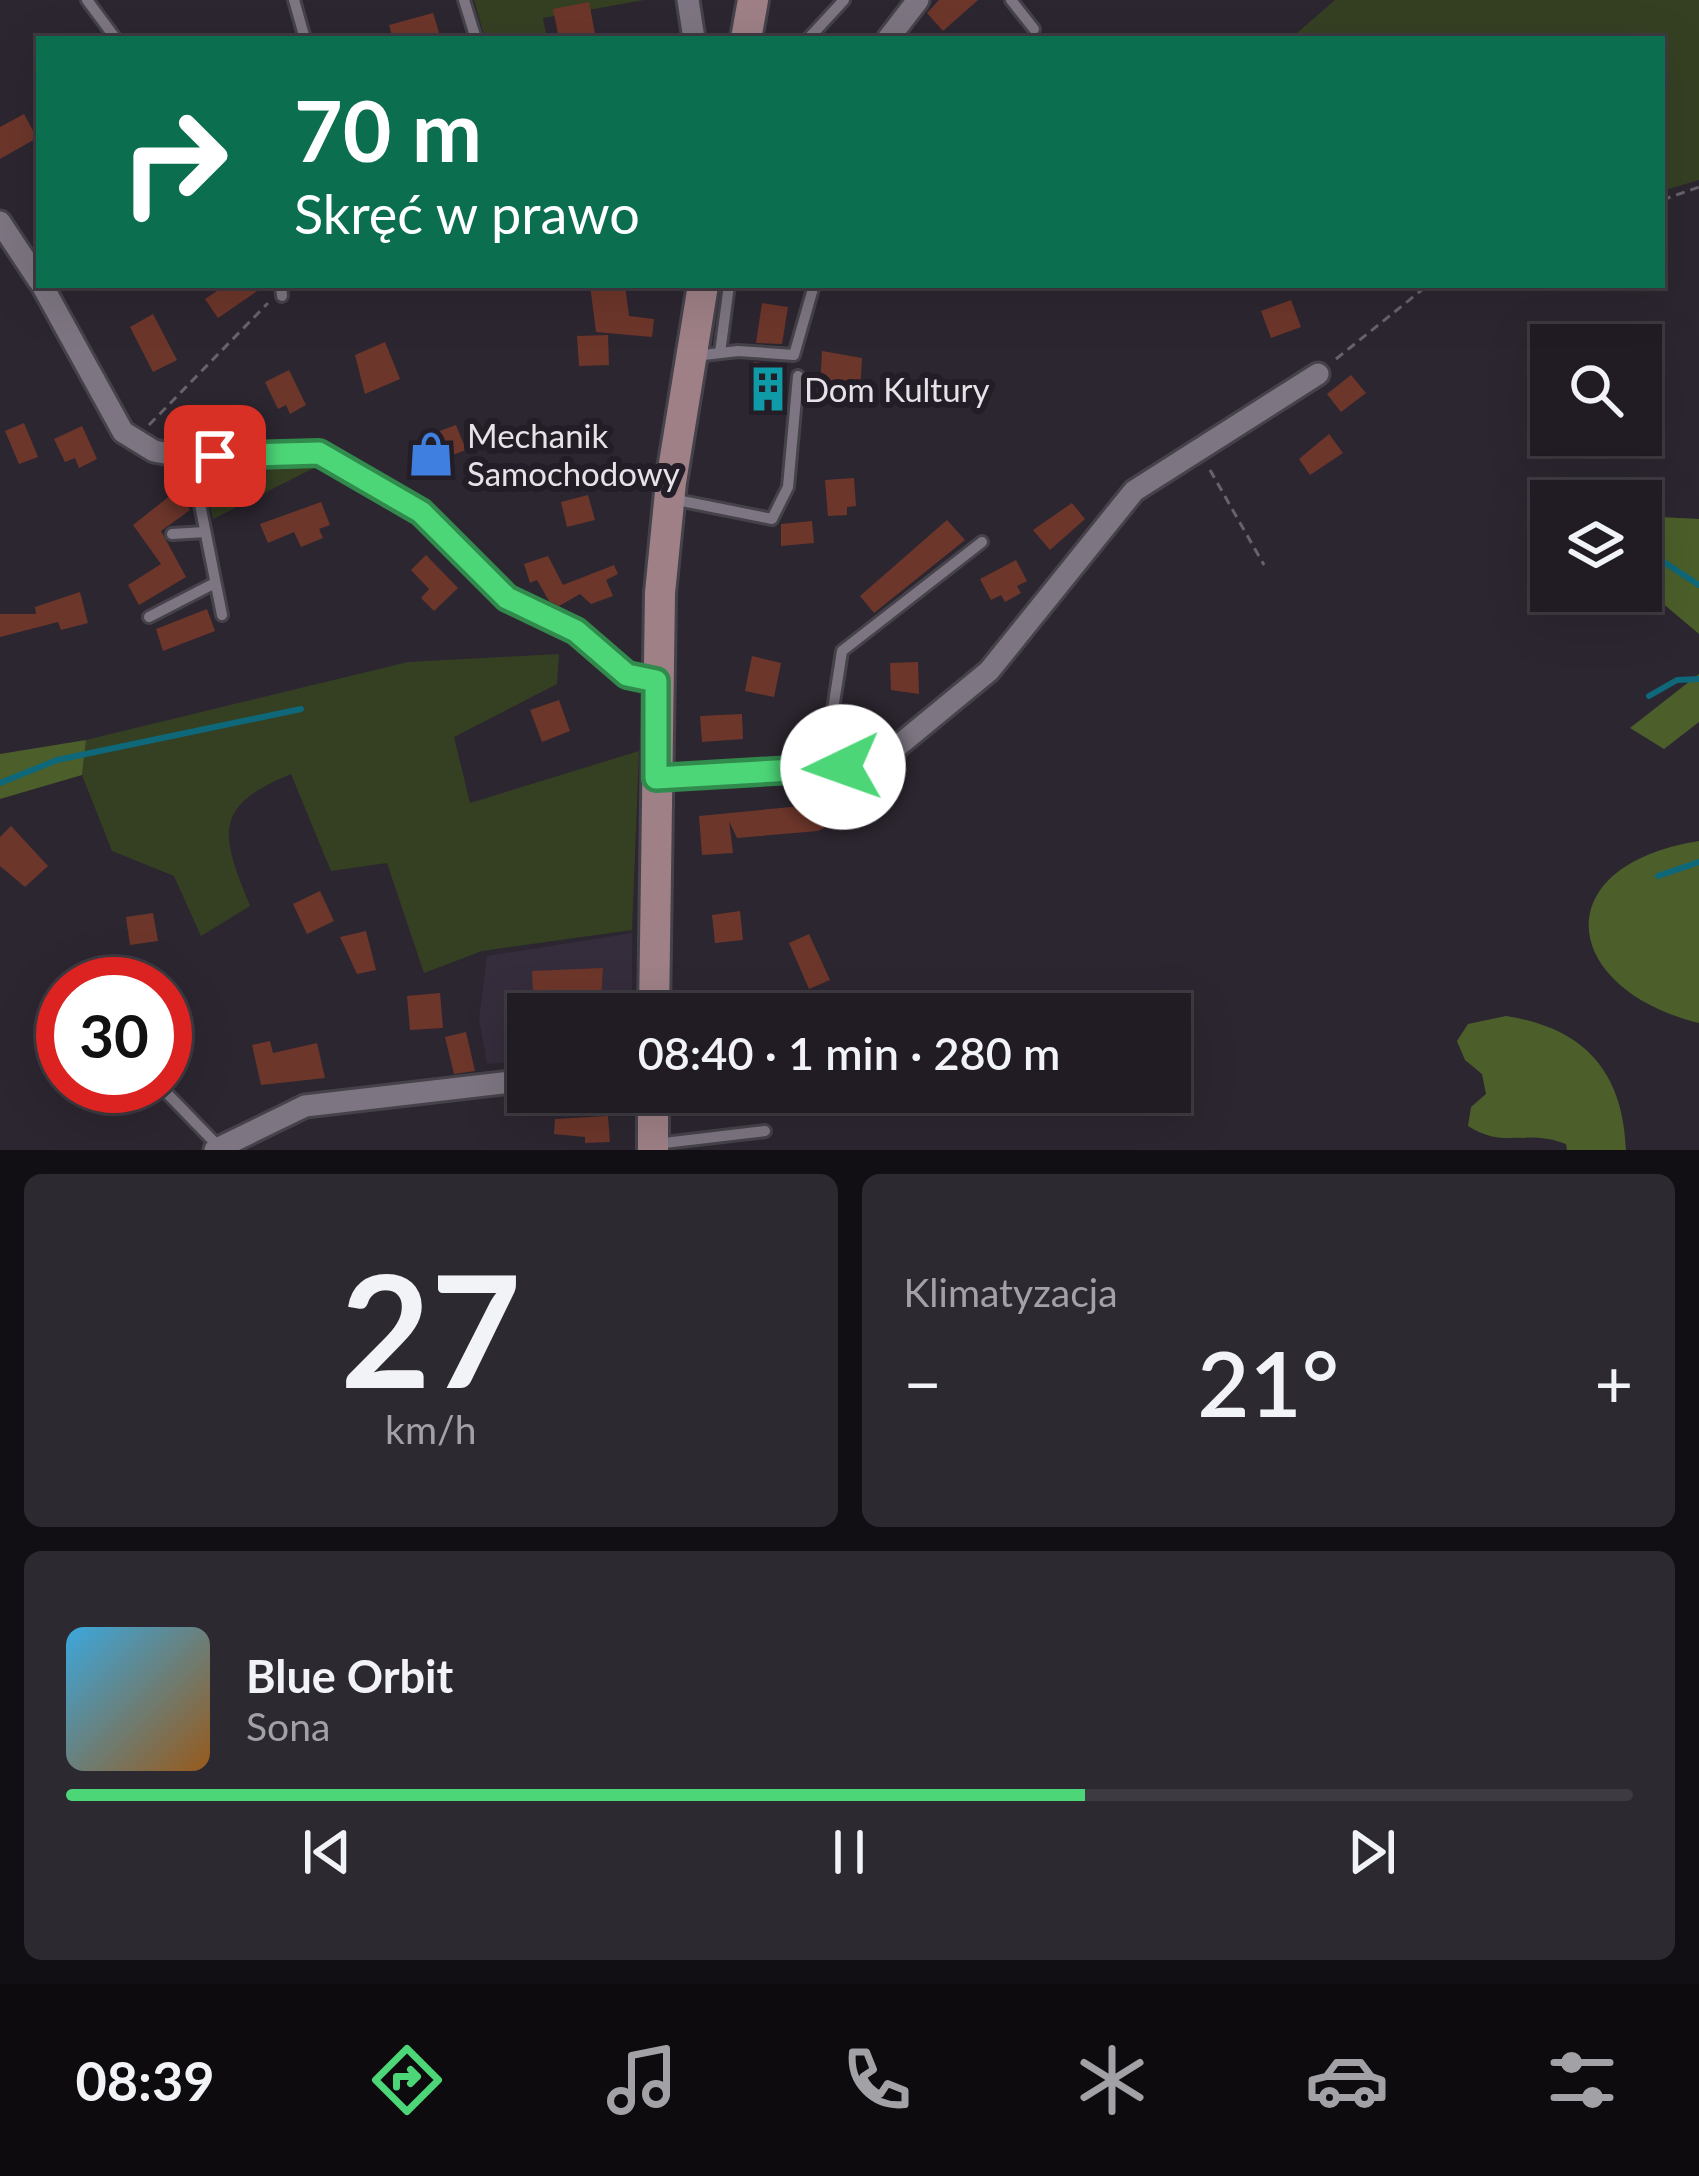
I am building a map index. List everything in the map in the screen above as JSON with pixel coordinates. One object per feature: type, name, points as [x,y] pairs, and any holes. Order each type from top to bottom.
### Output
[{"type":"main road","points":[[747,36],[753,0]]},
{"type":"main road","points":[[654,993],[656,681],[669,499],[706,355],[703,288]]},
{"type":"main road","points":[[653,1113],[653,1147]]},
{"type":"street","points":[[688,0],[694,36]]},
{"type":"street","points":[[890,36],[918,0]]},
{"type":"street","points":[[0,222],[36,277]]},
{"type":"street","points":[[43,288],[123,432],[154,451],[190,458],[319,453],[421,512],[507,598],[576,631],[627,675],[656,681]]},
{"type":"street","points":[[656,778],[824,768],[887,754],[909,741],[989,671],[1134,491],[1318,374]]},
{"type":"street","points":[[217,1148],[305,1106],[507,1082]]},
{"type":"lane","points":[[87,0],[114,36]]},
{"type":"lane","points":[[294,0],[304,36]]},
{"type":"lane","points":[[464,0],[475,36]]},
{"type":"lane","points":[[811,36],[844,0]]},
{"type":"lane","points":[[1012,0],[1034,29]]},
{"type":"lane","points":[[728,288],[706,355],[794,355],[813,288]]},
{"type":"lane","points":[[669,499],[772,519],[788,488],[798,376]]},
{"type":"lane","points":[[190,458],[222,615]]},
{"type":"lane","points":[[172,534],[205,532]]},
{"type":"lane","points":[[824,768],[842,651],[982,542]]},
{"type":"lane","points":[[149,617],[215,583]]},
{"type":"lane","points":[[185,1113],[217,1148]]},
{"type":"lane","points":[[653,1147],[765,1131]]},
{"type":"path","points":[[1665,199],[1699,187]]},
{"type":"path","points":[[1318,374],[1424,288]]},
{"type":"path","points":[[136,440],[280,291]]},
{"type":"path","points":[[1197,448],[1264,565]]},
{"type":"shaded area","points":[[632,933],[632,993],[507,993],[507,1063],[487,1064],[479,1019],[487,956]]},
{"type":"green space","points":[[474,0],[644,0],[543,18],[546,36],[484,36]]},
{"type":"green space","points":[[1335,0],[1699,0],[1699,180],[1665,190],[1665,36],[1293,36]]},
{"type":"green space","points":[[320,465],[213,519],[201,470]]},
{"type":"green space","points":[[1662,517],[1699,519],[1699,634],[1662,603]]},
{"type":"green space","points":[[559,654],[557,684],[454,737],[470,803],[639,751],[632,930],[482,951],[424,973],[387,863],[331,871],[291,774],[265,786],[235,812],[229,842],[250,906],[201,936],[174,876],[112,851],[82,775],[86,740],[408,662]]},
{"type":"green space","points":[[1699,674],[1699,722],[1664,749],[1630,728]]},
{"type":"green space","points":[[86,740],[82,775],[0,799],[0,754]]},
{"type":"green space","points":[[1699,841],[1699,1023],[1653,1006],[1619,984],[1597,957],[1589,929],[1594,901],[1614,875],[1649,855]]},
{"type":"green space","points":[[1506,1016],[1558,1031],[1594,1058],[1617,1098],[1626,1150],[1567,1150],[1566,1144],[1551,1140],[1493,1137],[1468,1126],[1471,1107],[1486,1094],[1482,1074],[1465,1060],[1457,1041],[1468,1024]]},
{"type":"building","points":[[939,0],[978,0],[943,31],[927,13]]},
{"type":"building","points":[[589,2],[595,36],[558,36],[553,9]]},
{"type":"building","points":[[433,13],[440,36],[392,36],[389,25]]},
{"type":"building","points":[[24,114],[36,139],[0,159],[0,127]]},
{"type":"building","points":[[222,288],[262,288],[218,318],[205,299]]},
{"type":"building","points":[[590,288],[625,288],[629,316],[654,319],[652,337],[596,332]]},
{"type":"building","points":[[1291,300],[1301,327],[1271,338],[1261,311]]},
{"type":"building","points":[[762,303],[788,307],[782,344],[756,343]]},
{"type":"building","points":[[153,314],[177,360],[153,372],[130,327]]},
{"type":"building","points":[[608,335],[609,365],[579,366],[577,336]]},
{"type":"building","points":[[385,342],[400,379],[365,394],[355,355]]},
{"type":"building","points":[[822,351],[862,358],[860,392],[820,390]]},
{"type":"building","name":"Dom Kultury","points":[[754,362],[785,367],[782,413],[751,411]]},
{"type":"building","points":[[289,370],[306,405],[290,414],[286,405],[278,409],[265,382]]},
{"type":"building","points":[[1351,375],[1366,393],[1341,412],[1327,394]]},
{"type":"building","points":[[24,423],[38,457],[19,464],[5,431]]},
{"type":"building","points":[[456,425],[466,450],[428,464],[418,439]]},
{"type":"building","points":[[82,426],[97,459],[79,468],[75,458],[65,462],[54,439]]},
{"type":"building","points":[[1329,434],[1343,453],[1310,475],[1299,459]]},
{"type":"building","points":[[854,478],[856,506],[847,507],[847,515],[828,516],[825,480]]},
{"type":"building","points":[[176,491],[190,510],[161,531],[186,577],[139,605],[128,585],[161,564],[133,525]]},
{"type":"building","points":[[588,495],[595,520],[567,527],[561,502]]},
{"type":"building","points":[[321,502],[330,525],[319,529],[323,538],[301,547],[294,532],[268,543],[260,524]]},
{"type":"building","points":[[1072,503],[1085,519],[1050,550],[1033,530]]},
{"type":"building","points":[[947,520],[965,540],[874,613],[860,596]]},
{"type":"building","points":[[812,521],[814,543],[781,546],[781,524]]},
{"type":"building","points":[[426,555],[458,588],[434,611],[421,598],[429,589],[411,570]]},
{"type":"building","points":[[548,556],[563,585],[614,565],[618,574],[606,580],[613,596],[591,604],[580,594],[559,606],[549,601],[537,580],[530,583],[524,564]]},
{"type":"building","points":[[1016,560],[1027,581],[1017,586],[1021,593],[1005,602],[1001,595],[991,600],[980,579]]},
{"type":"building","points":[[80,592],[88,623],[61,630],[58,622],[0,637],[0,614],[36,614],[35,607]]},
{"type":"building","points":[[207,609],[215,631],[163,651],[156,629]]},
{"type":"building","points":[[752,656],[781,663],[774,697],[745,691]]},
{"type":"building","points":[[918,662],[919,694],[891,690],[890,663]]},
{"type":"building","points":[[559,700],[570,731],[542,742],[530,710]]},
{"type":"building","points":[[742,714],[743,739],[702,742],[700,716]]},
{"type":"building","points":[[837,789],[850,815],[818,831],[737,838],[729,821],[733,853],[702,855],[699,816],[801,806]]},
{"type":"building","points":[[11,826],[48,866],[25,887],[0,866],[0,837]]},
{"type":"building","points":[[320,891],[334,921],[307,934],[293,904]]},
{"type":"building","points":[[740,911],[743,940],[715,943],[712,915]]},
{"type":"building","points":[[153,913],[158,941],[130,945],[126,917]]},
{"type":"building","points":[[366,931],[376,970],[357,974],[340,937]]},
{"type":"building","points":[[809,934],[830,980],[809,989],[789,943]]},
{"type":"building","points":[[603,968],[601,993],[533,993],[532,971]]},
{"type":"building","points":[[440,993],[443,1028],[410,1030],[407,996]]},
{"type":"building","points":[[466,1032],[475,1071],[454,1074],[445,1037]]},
{"type":"building","points":[[270,1041],[273,1053],[317,1043],[325,1078],[261,1085],[252,1045]]},
{"type":"building","points":[[608,1116],[610,1142],[585,1143],[585,1137],[554,1134],[555,1119]]},
{"type":"waterway","points":[[1662,561],[1699,585]]},
{"type":"waterway","points":[[1649,696],[1677,680],[1699,679]]},
{"type":"waterway","points":[[0,783],[57,760],[301,709]]},
{"type":"waterway","points":[[1658,876],[1699,862]]},
{"type":"place","name":"Dom Kultury","points":[[768,389]]},
{"type":"place","name":"Mechanik Samochodowy","points":[[431,454]]},
{"type":"route","points":[[215,456],[319,453],[376,482],[421,512],[507,598],[576,631],[627,675],[656,681],[656,778],[843,767]]}]
